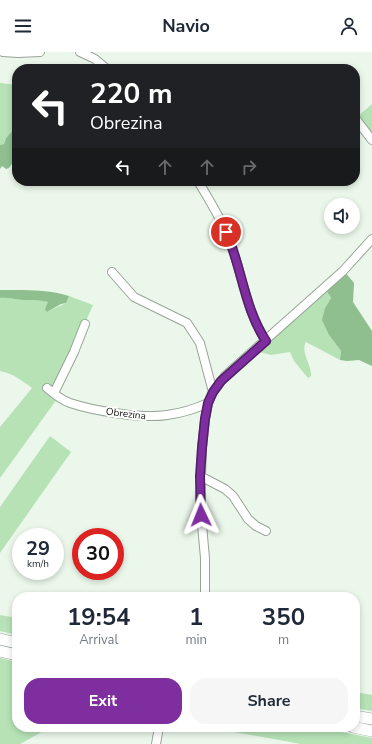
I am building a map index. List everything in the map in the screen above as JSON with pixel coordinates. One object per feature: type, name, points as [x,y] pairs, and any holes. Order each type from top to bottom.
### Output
[{"type":"highway","points":[[0,639],[12,642]]},
{"type":"highway","points":[[0,651],[12,654]]},
{"type":"highway","points":[[360,717],[372,719]]},
{"type":"highway","points":[[360,728],[372,731]]},
{"type":"street","points":[[3,52],[40,52]]},
{"type":"street","points":[[80,52],[100,64]]},
{"type":"street","points":[[360,124],[372,140]]},
{"type":"street","points":[[201,186],[222,223],[230,241],[256,324],[266,341]]},
{"type":"street","points":[[205,592],[205,558],[200,503],[200,476],[204,426],[208,403],[213,392],[226,376],[343,271],[372,238]]},
{"type":"street","points":[[112,272],[134,297],[187,323],[200,343],[213,392]]},
{"type":"street","name":"Obrezina","points":[[85,324],[72,358],[50,391],[70,403],[107,411],[144,416],[166,416],[191,410],[208,403]]},
{"type":"street","points":[[200,476],[225,489],[233,496],[248,519],[256,526],[266,531]]},
{"type":"street","points":[[156,744],[158,732]]},
{"type":"green space","points":[[0,83],[12,84],[12,131],[6,138],[4,144],[0,145]]},
{"type":"green space","points":[[372,104],[372,135],[360,121],[360,114]]},
{"type":"green space","points":[[12,131],[12,164],[9,168],[6,169],[2,166],[0,169],[0,145],[4,144],[6,138]]},
{"type":"green space","points":[[345,272],[354,283],[353,302],[372,331],[372,366],[359,360],[340,360],[341,351],[329,335],[322,320],[325,308],[331,298],[326,290]]},
{"type":"green space","points":[[0,290],[44,291],[69,296],[66,303],[61,304],[47,312],[45,309],[48,302],[0,298]]},
{"type":"green space","points":[[326,290],[331,298],[325,308],[329,335],[341,351],[340,360],[306,342],[304,350],[311,372],[311,376],[308,378],[294,361],[290,352],[271,355],[260,352]]},
{"type":"green space","points":[[69,296],[93,305],[67,364],[57,399],[0,478],[0,427],[32,388],[21,380],[0,371],[0,298],[49,302],[47,312],[66,303]]},
{"type":"green space","points":[[50,436],[71,452],[18,528],[12,528],[12,536],[0,553],[0,507]]},
{"type":"green space","points":[[0,615],[12,617],[12,634],[0,631]]},
{"type":"green space","points":[[0,658],[12,661],[12,732],[42,732],[20,744],[0,744]]},
{"type":"green space","points":[[360,693],[372,695],[372,711],[360,709]]},
{"type":"green space","points":[[234,732],[342,732],[372,738],[372,744],[301,744]]},
{"type":"route","points":[[201,515],[200,476],[205,419],[208,403],[213,392],[221,381],[266,341],[256,324],[226,232]]}]
